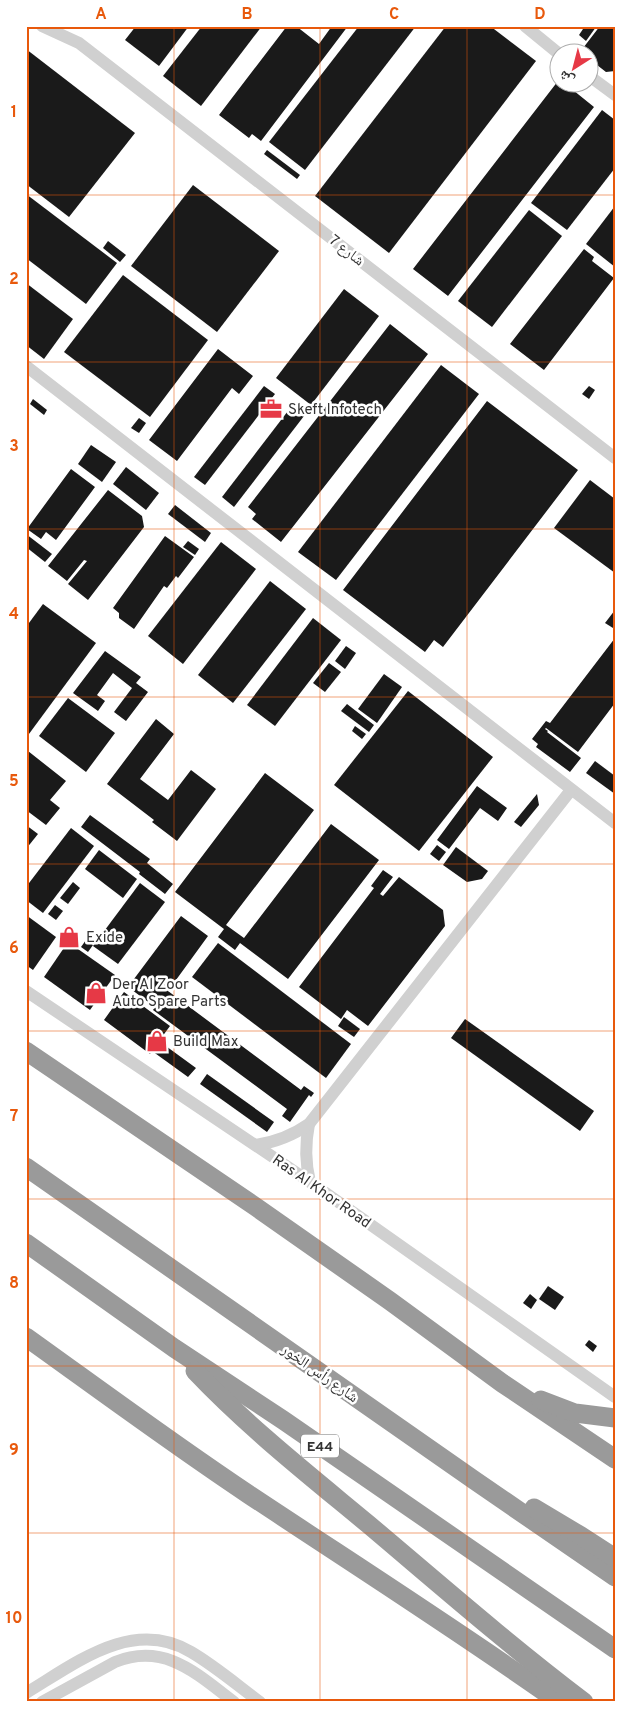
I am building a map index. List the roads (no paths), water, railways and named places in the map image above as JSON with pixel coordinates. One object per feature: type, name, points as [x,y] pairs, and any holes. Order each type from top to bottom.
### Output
[{"type":"highway","points":[[26,1051],[256,1207],[390,1301],[502,1383],[615,1459]]},
{"type":"highway","name":"شارع رأس الخور","points":[[26,1167],[474,1480],[615,1576]]},
{"type":"highway","name":"E44","points":[[26,1243],[174,1348],[283,1420],[496,1569],[615,1649]]},
{"type":"highway","points":[[26,1337],[157,1431],[559,1702]]},
{"type":"highway","points":[[174,1348],[216,1392],[282,1452],[493,1630],[584,1702]]},
{"type":"highway","points":[[502,1383],[557,1407],[615,1418]]},
{"type":"highway","points":[[474,1480],[556,1520],[615,1558]]},
{"type":"street","name":"شارع 7","points":[[42,26],[80,43]]},
{"type":"street","name":"شارع 7","points":[[66,26],[80,43],[615,458]]},
{"type":"street","points":[[525,26],[548,45]]},
{"type":"street","points":[[598,82],[615,95]]},
{"type":"street","points":[[26,366],[615,823]]},
{"type":"street","points":[[256,1145],[273,1142],[289,1136],[309,1124],[571,790]]},
{"type":"street","name":"Ras Al Khor Road","points":[[26,991],[310,1182],[615,1396]]},
{"type":"street","points":[[309,1124],[305,1153],[310,1182]]},
{"type":"street","points":[[26,1693],[72,1665],[108,1647],[126,1641],[145,1639],[169,1642],[192,1652],[260,1702]]},
{"type":"street","points":[[42,1702],[124,1658],[144,1655],[175,1661],[234,1702]]},
{"type":"place","name":"Skeft Infotech","points":[[271,409]]},
{"type":"place","name":"Exide","points":[[69,937]]},
{"type":"place","name":"Der Al Zoor Auto Spare Parts","points":[[96,993]]},
{"type":"place","name":"Build Max","points":[[157,1041]]}]
